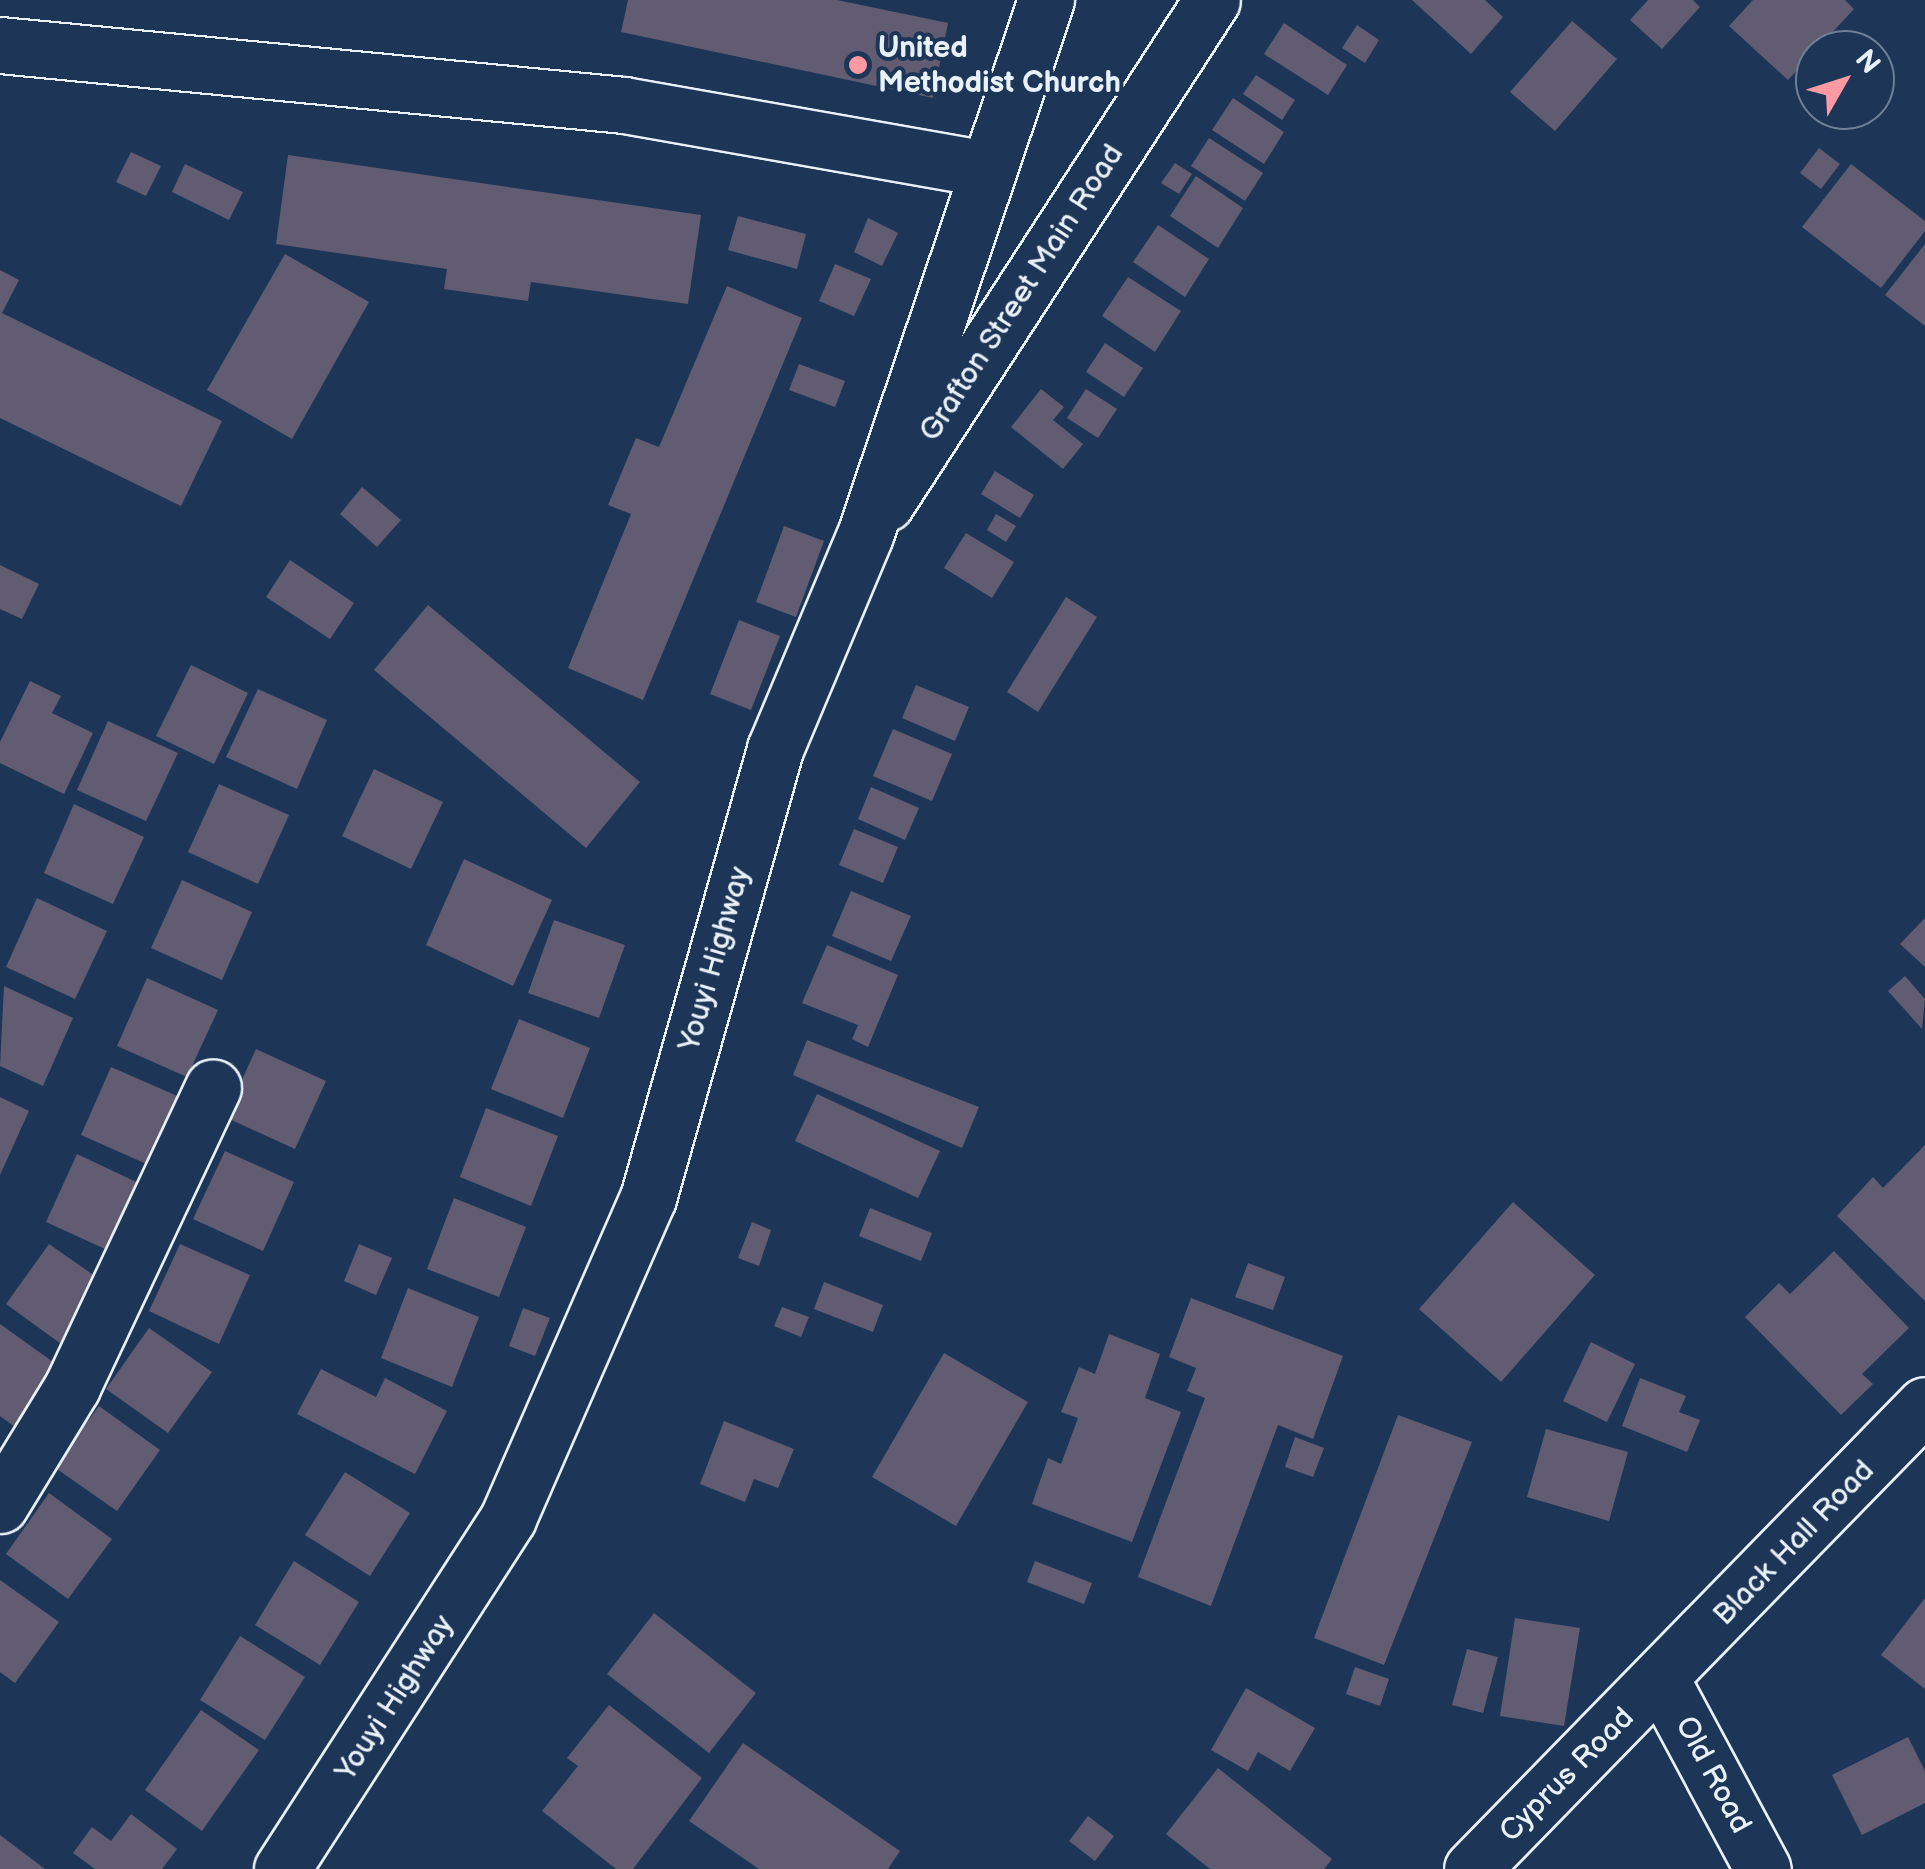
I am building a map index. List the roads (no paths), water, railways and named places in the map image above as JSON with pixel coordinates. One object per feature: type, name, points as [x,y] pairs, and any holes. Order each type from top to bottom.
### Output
[{"type":"street","name":"Youyi Highway","points":[[282,1869],[508,1518],[648,1198],[775,748],[865,535],[1046,0]]},
{"type":"street","name":"Grafton Street Main Road","points":[[865,535],[1212,0]]},
{"type":"street","points":[[0,45],[624,105],[988,169]]},
{"type":"street","points":[[0,1505],[72,1387],[213,1087]]},
{"type":"street","name":"Black Hall Road","points":[[1662,1681],[1925,1405]]},
{"type":"street","name":"Cyprus Road","points":[[1472,1869],[1662,1681]]},
{"type":"street","name":"Old Road","points":[[1662,1681],[1763,1869]]},
{"type":"place","name":"United Methodist Church","points":[[858,65]]}]
